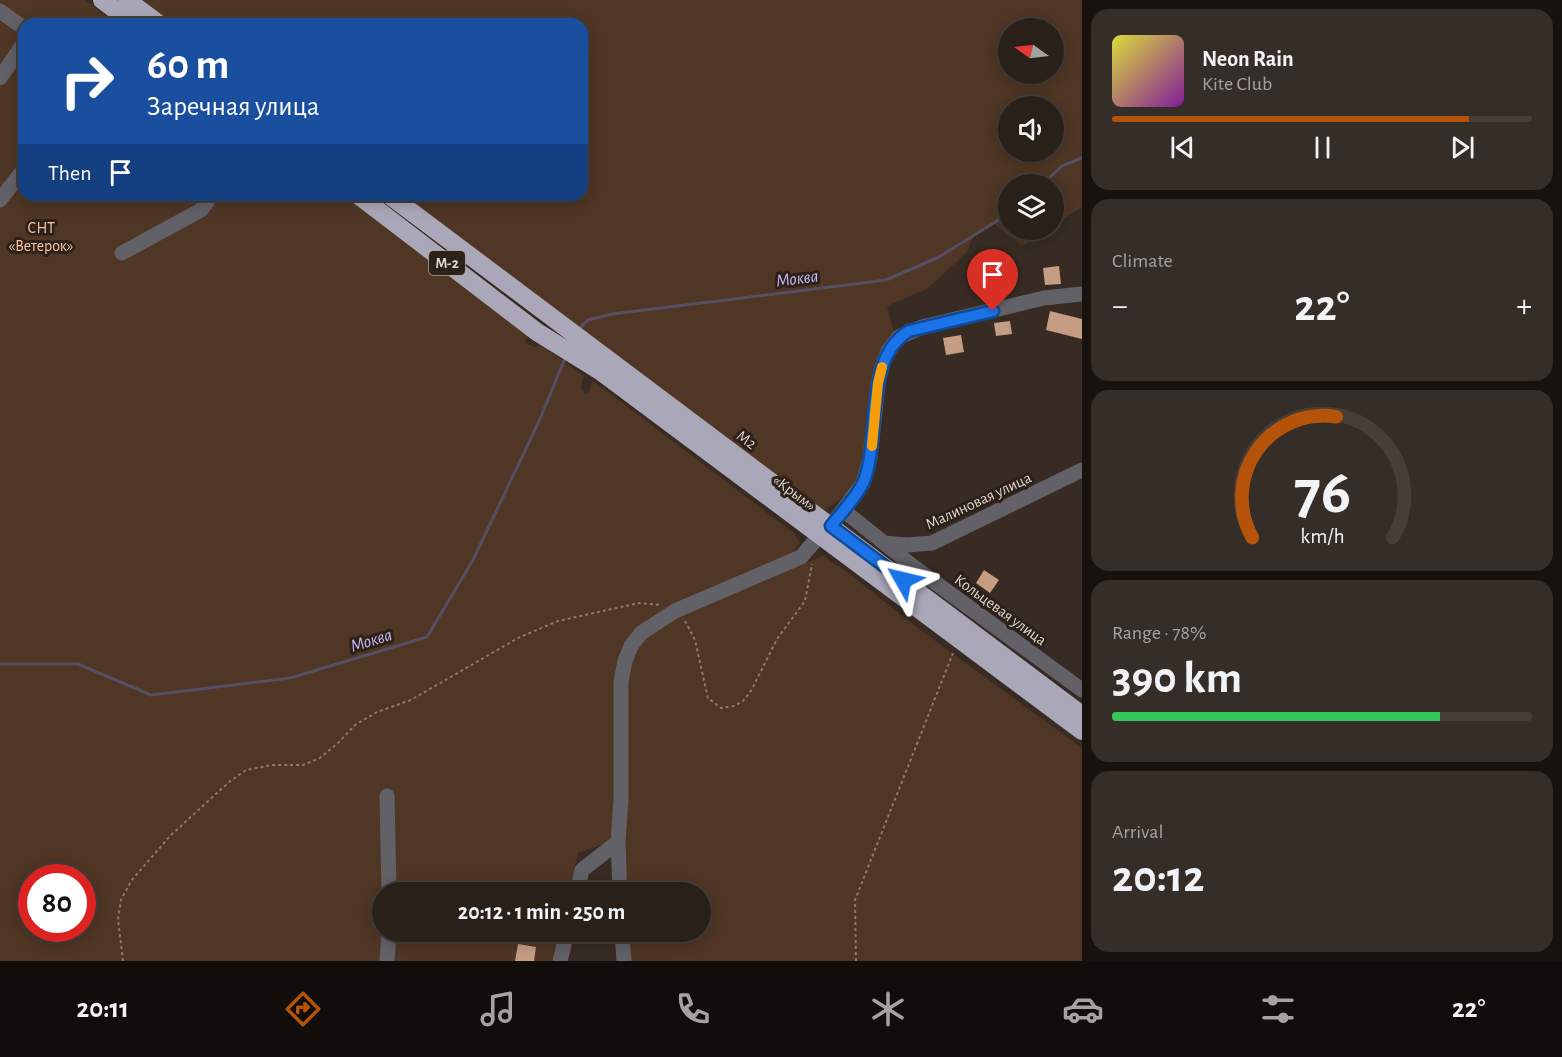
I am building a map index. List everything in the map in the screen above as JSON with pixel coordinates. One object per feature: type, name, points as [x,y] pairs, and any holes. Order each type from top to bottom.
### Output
[{"type":"highway","points":[[102,0],[126,18]]},
{"type":"highway","points":[[127,0],[151,18]]},
{"type":"highway","name":"«Крым»","points":[[366,201],[537,332],[600,371],[1082,731]]},
{"type":"highway","name":"М2","points":[[396,201],[825,531],[1082,715]]},
{"type":"street","points":[[0,11],[18,24]]},
{"type":"street","points":[[0,78],[18,52]]},
{"type":"street","points":[[0,200],[18,177]]},
{"type":"street","points":[[122,253],[201,210],[207,201]]},
{"type":"street","points":[[620,882],[618,842],[621,799],[621,682],[631,646],[641,633],[675,611],[801,557],[825,531],[863,483],[870,459],[878,383],[888,351],[899,337],[922,327],[1044,298],[1082,294]]},
{"type":"street","name":"Малиновая улица","points":[[884,543],[908,545],[932,543],[1082,470]]},
{"type":"street","name":"Кольцевая улица","points":[[843,510],[1082,690]]},
{"type":"street","points":[[387,796],[389,882]]},
{"type":"street","points":[[579,882],[582,870],[618,842]]},
{"type":"street","points":[[387,961],[388,942]]},
{"type":"street","points":[[560,961],[565,942]]},
{"type":"street","points":[[623,942],[624,961]]},
{"type":"path","points":[[123,961],[118,919],[121,900],[131,881],[170,836],[229,782],[246,770],[272,765],[303,765],[320,758],[355,724],[377,712],[411,700],[520,637],[558,621],[639,603],[659,603],[681,614],[695,640],[708,698],[721,708],[734,706],[743,701],[750,691],[777,639],[805,601],[813,559]]},
{"type":"path","points":[[856,961],[855,900],[959,639]]},
{"type":"green space","name":"СНТ «Ветерок»","points":[[0,0],[85,0],[109,18],[18,18],[18,201],[353,201],[529,335],[525,343],[535,347],[540,344],[584,376],[581,387],[584,393],[589,392],[592,381],[603,388],[795,534],[800,543],[791,556],[628,642],[611,842],[578,853],[571,882],[372,882],[372,942],[384,942],[385,961],[0,961]]},
{"type":"green space","points":[[124,0],[1082,0],[1082,207],[1064,219],[1064,174],[998,174],[998,227],[994,224],[974,235],[966,253],[927,289],[887,306],[894,333],[860,481],[824,510],[398,201],[588,201],[588,18],[149,18]]},
{"type":"green space","points":[[1014,240],[1032,240],[1022,246]]},
{"type":"green space","points":[[823,556],[1082,748],[1082,961],[631,961],[630,942],[711,942],[711,882],[627,882],[625,837],[628,664],[644,637],[681,614]]},
{"type":"green space","points":[[392,942],[557,942],[552,961],[390,961]]},
{"type":"building","points":[[1059,266],[1061,284],[1045,285],[1043,268]]},
{"type":"building","points":[[1050,311],[1082,319],[1082,339],[1046,330]]},
{"type":"building","points":[[1010,321],[1012,334],[996,336],[994,323]]},
{"type":"building","points":[[961,335],[964,352],[946,355],[943,338]]},
{"type":"building","points":[[984,570],[999,580],[990,593],[976,583]]},
{"type":"building","points":[[518,944],[536,947],[534,961],[515,961]]},
{"type":"waterway","name":"Моква","points":[[1054,174],[1062,166],[1082,158]]},
{"type":"waterway","name":"Моква","points":[[579,329],[588,320],[612,314],[886,280],[939,257],[998,220]]},
{"type":"waterway","name":"Моква","points":[[0,664],[78,664],[151,695],[290,678],[427,637],[473,560],[540,419],[566,356]]},
{"type":"slow traffic","points":[[872,446],[878,383],[882,367]]},
{"type":"route","points":[[903,580],[831,526],[863,483],[870,459],[878,383],[882,367],[888,351],[899,337],[909,331],[993,311]]}]
